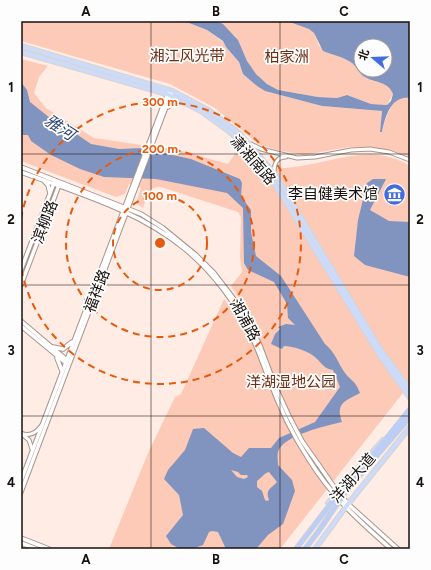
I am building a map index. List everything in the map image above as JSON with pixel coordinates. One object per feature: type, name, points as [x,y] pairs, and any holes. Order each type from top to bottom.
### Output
[{"type":"highway","name":"洋湖大道","points":[[297,549],[342,489],[374,454],[410,409]]},
{"type":"highway","name":"洋湖大道","points":[[305,549],[346,491],[410,417]]},
{"type":"highway","points":[[309,549],[318,532]]},
{"type":"main road","name":"潇湘南路","points":[[21,46],[170,92],[212,112],[248,143],[274,173],[380,349],[410,390]]},
{"type":"main road","name":"潇湘南路","points":[[21,52],[157,91],[170,92],[230,132],[248,149],[266,170],[379,354],[410,398]]},
{"type":"main road","points":[[157,91],[163,97],[163,105]]},
{"type":"main road","name":"福祥路","points":[[152,143],[163,105],[170,92]]},
{"type":"main road","name":"福祥路","points":[[21,492],[68,362],[164,113],[170,92]]},
{"type":"main road","points":[[164,113],[168,106],[174,102],[185,102]]},
{"type":"main road","name":"湘浦路","points":[[21,167],[72,191],[113,204]]},
{"type":"main road","name":"湘浦路","points":[[21,172],[55,182]]},
{"type":"main road","points":[[42,179],[48,185],[50,195]]},
{"type":"main road","name":"滨柳路","points":[[21,270],[55,182]]},
{"type":"main road","name":"湘浦路","points":[[59,184],[141,214],[189,248],[228,290],[251,326],[294,430]]},
{"type":"main road","name":"滨柳路","points":[[21,284],[59,184]]},
{"type":"main road","points":[[54,197],[61,191],[72,191]]},
{"type":"main road","points":[[132,195],[124,201],[113,204],[121,222],[128,217],[136,217]]},
{"type":"main road","points":[[132,195],[133,206],[141,214]]},
{"type":"main road","name":"湘浦路","points":[[126,209],[186,249],[213,277],[230,298],[252,338],[274,393],[300,440],[347,506],[391,549]]},
{"type":"main road","name":"福祥路","points":[[21,481],[61,374],[68,362],[74,340],[121,222]]},
{"type":"main road","points":[[21,321],[68,362]]},
{"type":"main road","points":[[21,326],[54,354],[68,362]]},
{"type":"main road","points":[[49,344],[56,348],[63,349],[74,340]]},
{"type":"main road","points":[[54,354],[61,365],[61,374]]},
{"type":"main road","points":[[403,381],[410,384]]},
{"type":"main road","points":[[297,549],[337,491],[410,409]]},
{"type":"main road","name":"洋湖大道","points":[[316,549],[347,506],[410,427]]},
{"type":"main road","name":"湘浦路","points":[[300,440],[307,457],[334,496],[398,549]]},
{"type":"main road","points":[[21,538],[49,549]]},
{"type":"main road","points":[[21,543],[37,549]]},
{"type":"street","points":[[248,143],[261,149],[287,156],[305,158],[351,150],[370,149],[389,152],[410,161]]},
{"type":"street","points":[[274,173],[275,163],[282,157],[308,159],[352,151],[379,152],[410,161]]},
{"type":"street","points":[[21,434],[33,434],[42,424]]},
{"type":"street","points":[[21,434],[29,440],[32,446],[32,452]]},
{"type":"green space","name":"湘江风光带","points":[[21,21],[184,21],[207,30],[223,42],[239,62],[243,74],[265,91],[322,106],[382,111],[380,132],[382,132],[388,114],[396,101],[399,98],[410,98],[410,157],[393,151],[370,147],[349,147],[304,155],[277,150],[258,144],[215,108],[170,84],[21,41]]},
{"type":"green space","name":"柏家洲","points":[[217,21],[287,21],[309,28],[314,33],[319,46],[353,64],[353,78],[369,78],[383,83],[390,88],[393,94],[387,105],[371,104],[347,95],[337,98],[318,97],[278,90],[267,84],[250,67],[235,36]]},
{"type":"green space","name":"洋湖湿地公园","points":[[21,59],[48,66],[39,77],[34,93],[46,108],[94,138],[182,151],[228,164],[239,148],[255,166],[274,168],[302,166],[349,156],[364,155],[380,155],[395,159],[410,166],[410,384],[280,549],[109,549],[148,453],[175,397],[181,394],[224,299],[231,308],[241,301],[231,286],[242,272],[240,257],[241,217],[238,212],[161,187],[153,188],[151,190],[147,196],[143,208],[136,203],[141,188],[129,184],[125,194],[116,197],[21,161]]},
{"type":"water","points":[[184,21],[217,21],[223,24],[238,40],[247,61],[256,74],[267,84],[278,90],[318,97],[337,98],[347,95],[371,104],[387,105],[391,101],[393,94],[391,90],[385,84],[367,78],[393,78],[393,38],[353,38],[353,64],[349,61],[323,51],[314,33],[309,29],[287,21],[410,21],[410,98],[403,98],[394,103],[387,114],[382,132],[380,132],[382,111],[322,106],[265,91],[243,74],[239,62],[226,47],[223,41],[207,30]]},
{"type":"water","name":"雅河","points":[[21,82],[27,90],[30,102],[60,126],[69,129],[91,144],[119,149],[142,148],[147,145],[154,146],[159,152],[191,159],[240,179],[242,183],[241,196],[251,210],[251,232],[256,256],[281,276],[325,344],[334,354],[345,373],[355,383],[360,393],[343,403],[340,411],[342,422],[296,436],[282,446],[278,452],[278,465],[292,480],[295,491],[283,524],[268,535],[256,549],[226,549],[218,532],[212,531],[209,532],[203,545],[192,549],[180,549],[171,544],[166,536],[183,515],[179,495],[164,479],[168,470],[185,450],[193,429],[204,428],[233,453],[241,457],[249,448],[271,448],[279,438],[315,422],[340,387],[333,370],[325,367],[309,353],[301,349],[288,346],[284,346],[282,349],[271,344],[275,334],[280,329],[278,327],[286,324],[295,325],[288,318],[287,304],[274,282],[248,270],[244,263],[243,208],[227,193],[156,179],[104,177],[80,169],[51,155],[31,141],[28,135],[21,135]],"holes":[[[231,470],[238,472],[241,475],[247,475],[248,477],[244,479],[237,477]],[[269,472],[277,482],[268,491],[269,500],[267,501],[265,500],[262,491],[257,487],[257,481]]]},
{"type":"water","points":[[373,179],[386,179],[370,210],[389,221],[410,222],[410,277],[365,265],[354,256],[358,220],[367,183]]},
{"type":"place","name":"李自健美术馆","points":[[394,194]]}]
